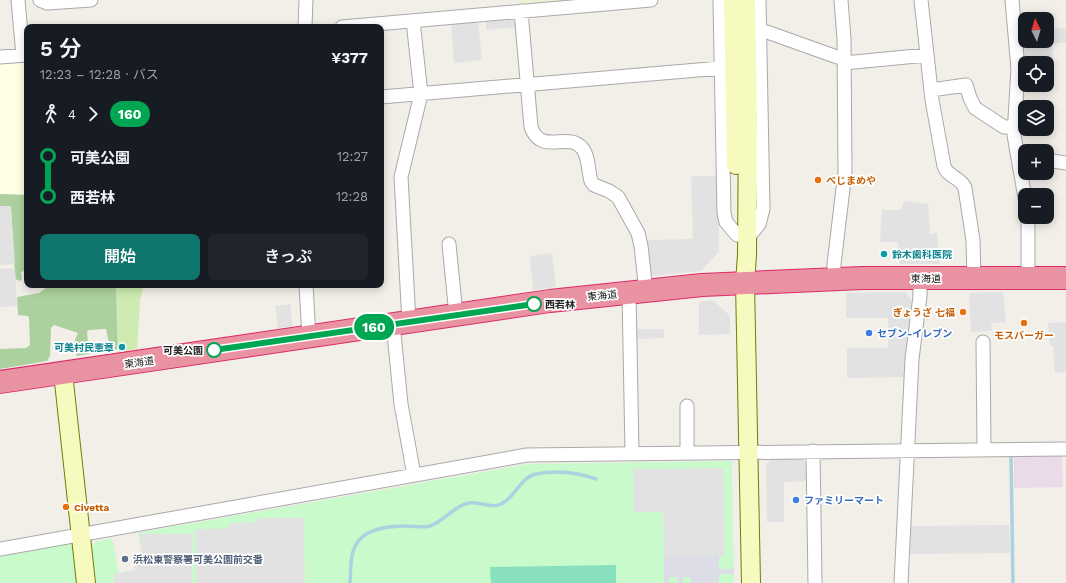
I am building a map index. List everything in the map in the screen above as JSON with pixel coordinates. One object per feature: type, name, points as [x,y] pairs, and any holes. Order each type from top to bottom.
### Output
[{"type":"highway","name":"東海道","points":[[0,382],[550,301],[638,292],[745,283],[834,278],[1066,278]]},
{"type":"street","points":[[18,0],[24,47]]},
{"type":"street","points":[[40,0],[47,4],[91,0]]},
{"type":"street","points":[[306,0],[306,24]]},
{"type":"street","points":[[378,24],[651,0]]},
{"type":"street","points":[[720,0],[734,63]]},
{"type":"street","points":[[733,0],[734,63],[745,283],[751,583]]},
{"type":"street","points":[[742,237],[726,222],[724,213],[734,63],[746,0]]},
{"type":"street","points":[[742,237],[759,224],[763,209],[759,0]]},
{"type":"street","points":[[834,278],[834,264],[845,172],[844,60],[841,0]]},
{"type":"street","points":[[921,0],[931,90],[945,169],[961,181],[965,188],[973,240],[974,278]]},
{"type":"street","points":[[1012,0],[1018,69],[1014,127],[1018,144]]},
{"type":"street","points":[[521,11],[533,133],[543,141],[570,142],[581,146],[585,152],[591,181],[598,187],[614,193],[621,201],[640,239],[632,454]]},
{"type":"street","points":[[413,21],[420,94],[401,177],[401,404],[414,475]]},
{"type":"street","points":[[759,32],[767,32],[844,60],[927,55]]},
{"type":"street","points":[[0,57],[24,55]]},
{"type":"street","points":[[384,97],[734,63]]},
{"type":"street","points":[[931,90],[966,85],[975,108],[1004,127],[1014,127]]},
{"type":"street","points":[[1054,161],[1066,164]]},
{"type":"street","points":[[1028,224],[1028,278]]},
{"type":"street","points":[[449,244],[456,315]]},
{"type":"street","points":[[901,583],[912,359],[920,296],[920,278]]},
{"type":"street","points":[[306,288],[308,337]]},
{"type":"street","points":[[984,342],[984,450]]},
{"type":"street","points":[[63,373],[86,583]]},
{"type":"street","points":[[687,406],[688,453]]},
{"type":"street","points":[[0,549],[527,455],[1066,449]]},
{"type":"street","points":[[813,451],[815,583]]},
{"type":"shaded area","points":[[521,0],[558,0],[558,4],[521,7]]},
{"type":"shaded area","points":[[514,17],[515,27],[486,30],[486,19]]},
{"type":"shaded area","points":[[478,20],[482,60],[454,63],[451,22]]},
{"type":"shaded area","points":[[1066,28],[1066,42],[1054,44],[1054,29]]},
{"type":"shaded area","points":[[1020,48],[1052,48],[1053,56],[1021,56]]},
{"type":"shaded area","points":[[24,59],[24,195],[0,194],[0,61]]},
{"type":"shaded area","points":[[691,176],[718,176],[719,252],[701,271],[650,276],[645,240],[693,239]]},
{"type":"shaded area","points":[[904,201],[928,204],[930,234],[937,233],[940,264],[900,264],[898,242],[880,242],[882,210],[901,210]]},
{"type":"shaded area","points":[[0,206],[10,206],[11,208],[15,264],[0,265]]},
{"type":"shaded area","points":[[552,253],[556,287],[533,290],[530,256]]},
{"type":"shaded area","points":[[15,268],[17,306],[0,307],[0,269]]},
{"type":"shaded area","points":[[906,292],[912,302],[904,377],[847,378],[847,348],[888,348],[888,318],[846,318],[846,293]]},
{"type":"shaded area","points":[[1003,292],[1006,322],[991,323],[992,331],[971,332],[969,293]]},
{"type":"shaded area","points":[[713,300],[730,316],[730,334],[699,335],[699,302]]},
{"type":"shaded area","points":[[290,304],[293,326],[278,328],[275,306]]},
{"type":"shaded area","points":[[1066,322],[1066,372],[1055,373],[1053,346],[1050,346],[1048,323]]},
{"type":"shaded area","points":[[637,329],[664,329],[664,338],[637,339]]},
{"type":"shaded area","points":[[1062,455],[1063,487],[1014,488],[1014,456]]},
{"type":"shaded area","points":[[771,459],[802,459],[807,464],[808,481],[784,482],[784,522],[767,522],[766,465]]},
{"type":"shaded area","points":[[723,468],[725,556],[664,557],[663,512],[634,512],[633,469]]},
{"type":"shaded area","points":[[259,518],[304,518],[305,583],[196,583],[195,530],[226,528],[229,527],[230,523],[257,522]]},
{"type":"shaded area","points":[[1009,525],[1010,553],[910,554],[911,526]]},
{"type":"shaded area","points":[[139,534],[192,534],[192,583],[114,583],[114,574],[135,570],[132,556],[142,554]]},
{"type":"shaded area","points":[[719,556],[719,569],[734,569],[734,574],[719,574],[719,583],[691,583],[691,578],[683,577],[683,583],[678,583],[678,577],[674,577],[669,578],[669,583],[664,583],[664,557]]},
{"type":"green space","points":[[0,194],[24,195],[24,271],[21,272],[22,279],[20,281],[15,279],[11,208],[10,206],[0,206]]},
{"type":"green space","points":[[46,288],[116,288],[118,348],[115,350],[110,348],[106,329],[89,330],[87,332],[89,354],[77,356],[72,347],[78,333],[54,325],[51,328],[50,356],[47,361],[0,369],[0,349],[26,348],[30,345],[29,318],[28,316],[18,315],[17,297],[39,293]]},
{"type":"green space","points":[[116,288],[143,288],[140,301],[137,349],[119,352]]},
{"type":"green space","points":[[732,461],[734,583],[96,583],[92,547],[96,541],[112,538],[119,573],[135,570],[132,556],[142,554],[138,533],[528,464]]},
{"type":"green space","points":[[68,543],[75,548],[79,583],[0,583],[0,555]]},
{"type":"green space","points":[[616,565],[616,583],[491,583],[490,567]]},
{"type":"waterway","points":[[1011,456],[1013,583]]},
{"type":"waterway","points":[[350,583],[351,565],[355,547],[362,537],[372,531],[395,526],[430,526],[440,521],[458,507],[469,503],[493,506],[497,505],[511,497],[531,475],[551,472],[566,472],[596,479]]},
{"type":"bus line","name":"160","points":[[214,350],[534,304]]},
{"type":"place","name":"べじまめや","points":[[818,180]]},
{"type":"place","name":"鈴木歯科医院","points":[[884,254]]},
{"type":"place","name":"西若林","points":[[534,304]]},
{"type":"place","name":"ぎょうざ 七福","points":[[963,312]]},
{"type":"place","name":"モスバーガー","points":[[1024,323]]},
{"type":"place","name":"セブン-イレブン","points":[[869,333]]},
{"type":"place","name":"可美村民憲章","points":[[122,347]]},
{"type":"place","name":"可美公園","points":[[214,350]]},
{"type":"place","name":"ファミリーマート","points":[[796,500]]},
{"type":"place","name":"Civetta","points":[[66,507]]},
{"type":"place","name":"浜松東警察署可美公園前交番","points":[[125,559]]}]
